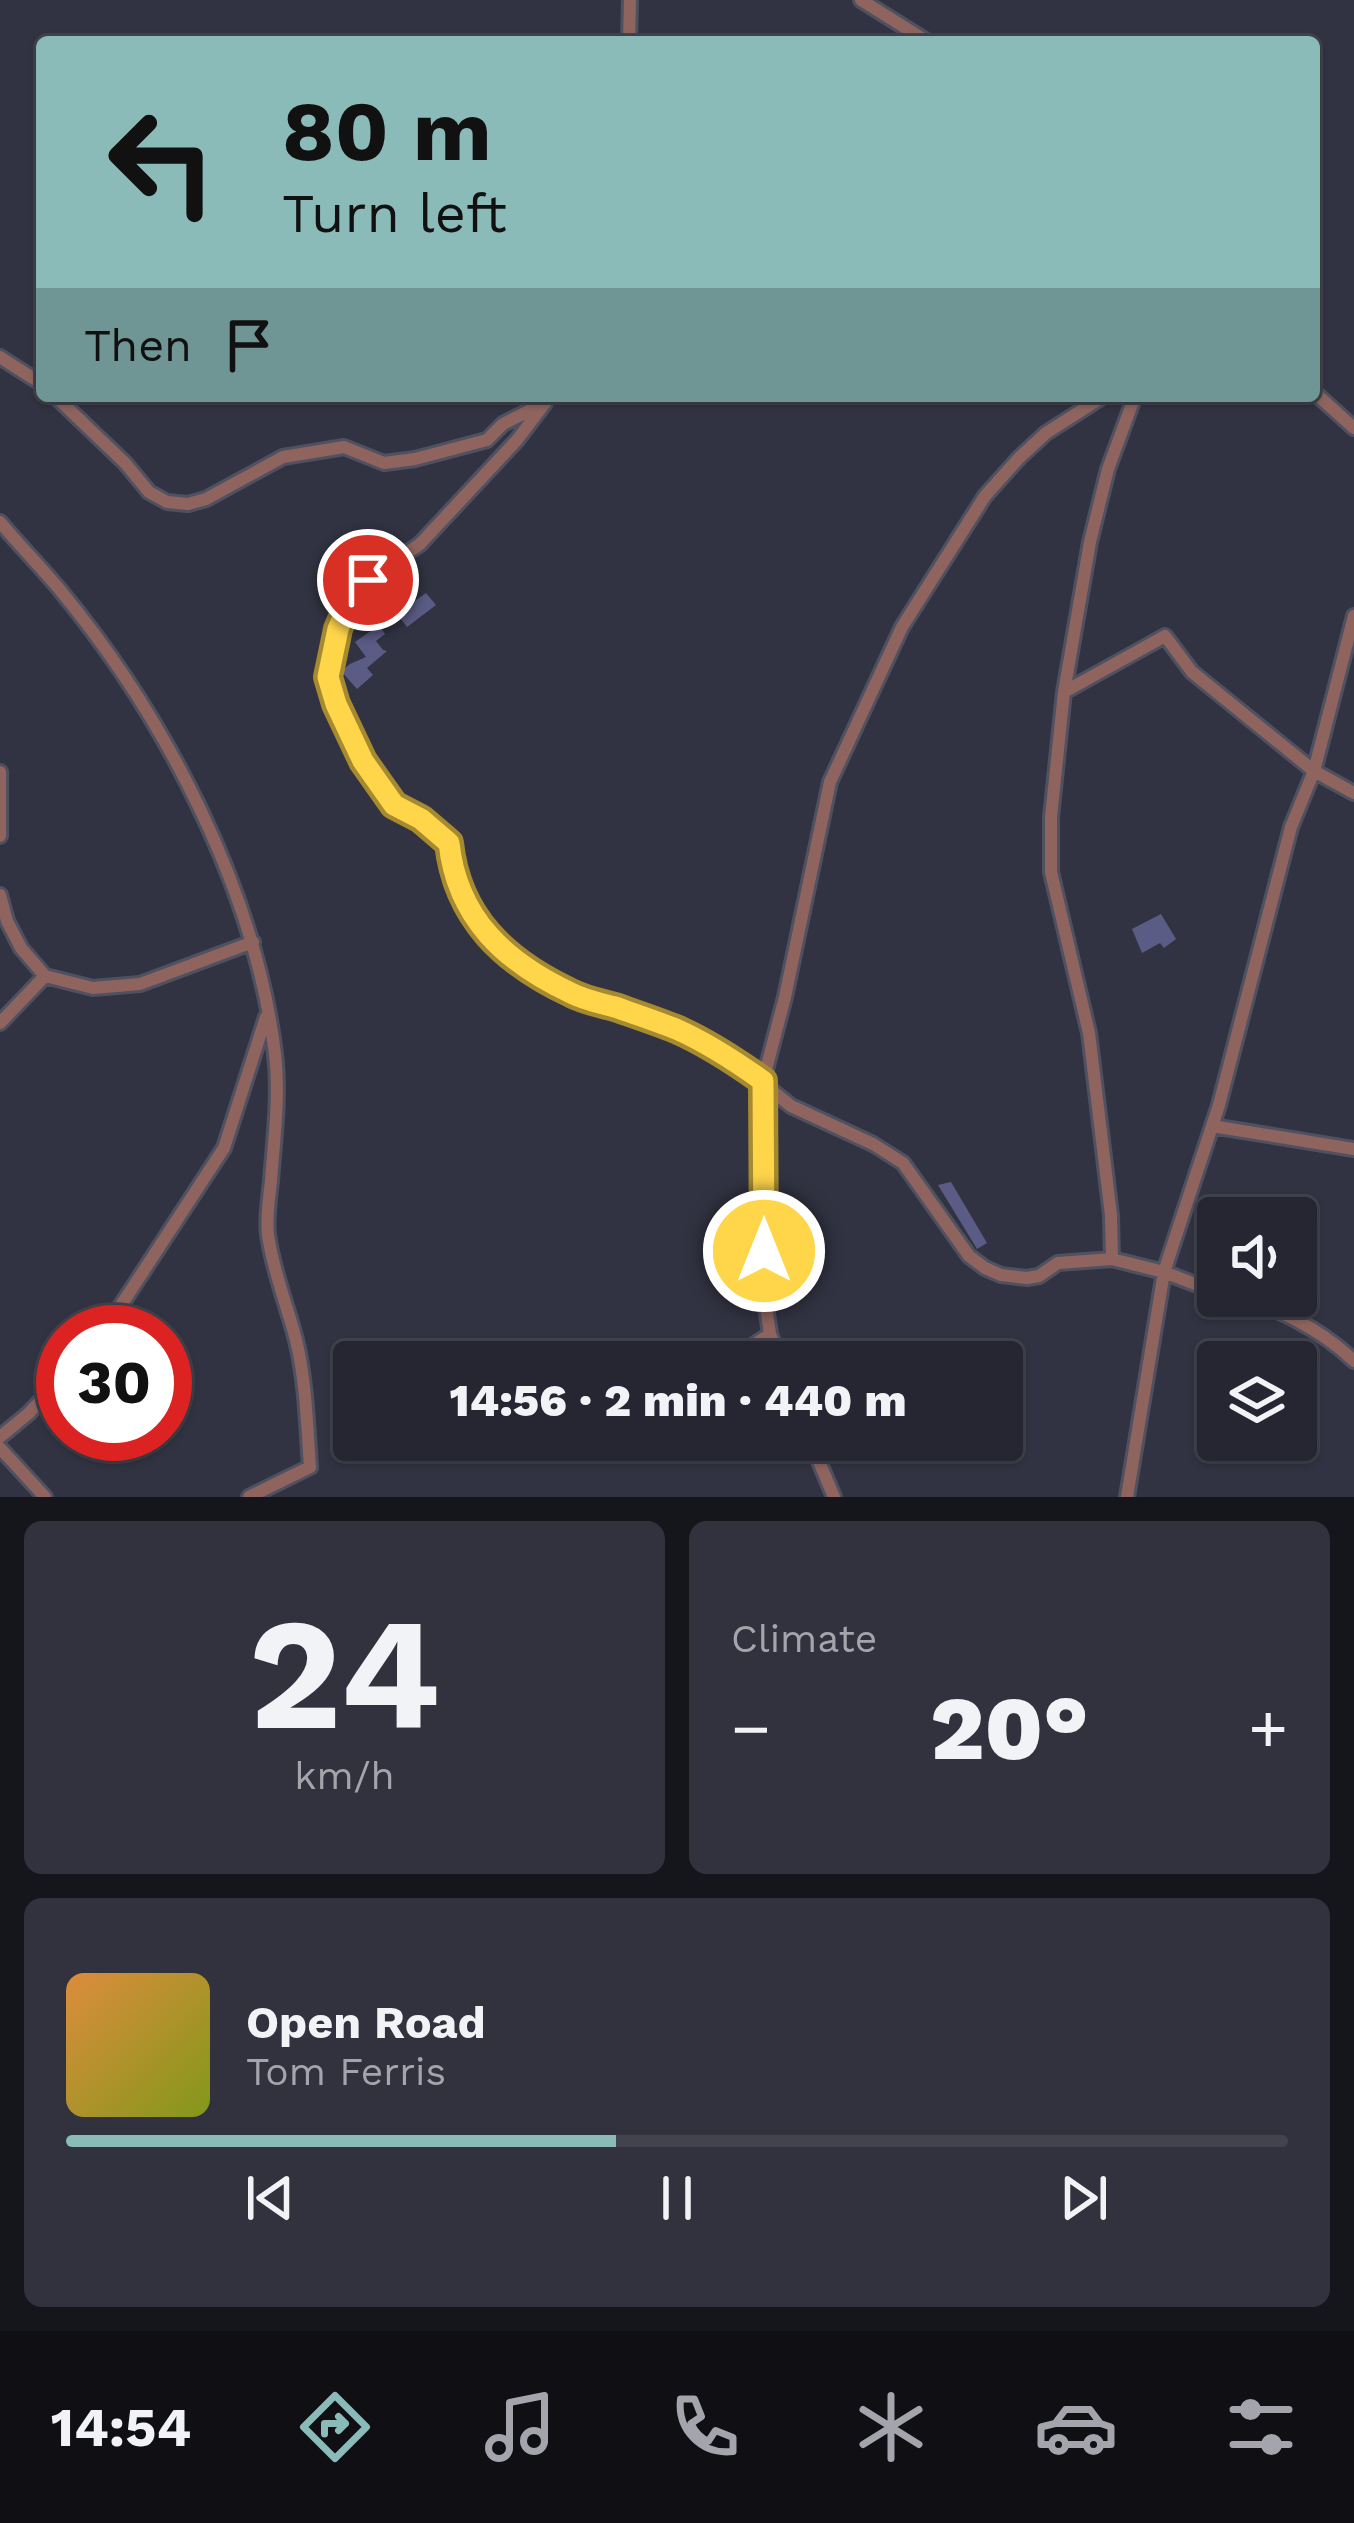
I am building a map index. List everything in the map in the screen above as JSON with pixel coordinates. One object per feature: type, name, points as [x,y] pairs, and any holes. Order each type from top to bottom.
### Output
[{"type":"street","points":[[629,36],[630,0]]},
{"type":"street","points":[[861,0],[918,36]]},
{"type":"street","points":[[0,357],[36,380]]},
{"type":"street","points":[[1320,396],[1347,412],[1354,428]]},
{"type":"street","points":[[61,402],[149,492],[167,502],[188,504],[206,500],[283,457],[344,448],[384,464],[487,440],[503,424],[541,402]]},
{"type":"street","points":[[544,402],[517,440],[420,544],[352,596],[338,629],[328,677],[363,761],[394,805],[421,819],[449,843],[452,871],[479,926],[523,965],[572,994],[679,1031],[729,1056],[791,1106],[903,1163],[969,1256],[985,1268],[1027,1279],[1058,1263],[1112,1259],[1197,1285]]},
{"type":"street","points":[[773,1341],[764,1293],[763,1081],[830,782],[902,627],[985,496],[1046,433],[1095,402]]},
{"type":"street","points":[[1112,1259],[1089,1033],[1051,872],[1051,818],[1064,692],[1090,542],[1108,469],[1133,402]]},
{"type":"street","points":[[0,522],[60,590],[151,719],[184,778],[253,942],[276,1057],[277,1113],[267,1228],[272,1262],[297,1345],[310,1467],[249,1497]]},
{"type":"street","points":[[1127,1497],[1165,1272],[1212,1126],[1291,827],[1314,771],[1354,616]]},
{"type":"street","points":[[1064,692],[1165,636],[1192,672],[1314,771],[1354,793]]},
{"type":"street","points":[[0,772],[0,836]]},
{"type":"street","points":[[0,895],[21,948],[45,976],[93,988],[140,984],[253,942]]},
{"type":"street","points":[[0,1024],[45,976]]},
{"type":"street","points":[[121,1305],[224,1148],[268,1010]]},
{"type":"street","points":[[1212,1126],[1354,1149]]},
{"type":"street","points":[[1286,1317],[1338,1346],[1354,1361]]},
{"type":"street","points":[[760,1341],[770,1334]]},
{"type":"street","points":[[0,1437],[36,1406]]},
{"type":"street","points":[[0,1448],[45,1497]]},
{"type":"street","points":[[819,1461],[834,1497]]},
{"type":"building","points":[[393,578],[415,601],[426,593],[436,605],[407,627],[382,588]]},
{"type":"building","points":[[379,625],[385,634],[376,641],[387,651],[367,668],[373,675],[357,689],[341,671],[366,657],[355,642]]},
{"type":"building","points":[[1161,914],[1176,939],[1164,948],[1160,943],[1142,953],[1132,929]]},
{"type":"building","points":[[951,1182],[987,1243],[977,1249],[938,1185]]},
{"type":"route","points":[[368,580],[352,596],[338,629],[328,677],[363,761],[394,805],[421,819],[449,843],[452,871],[479,926],[493,942],[572,994],[679,1031],[729,1056],[763,1081],[764,1251]]}]
